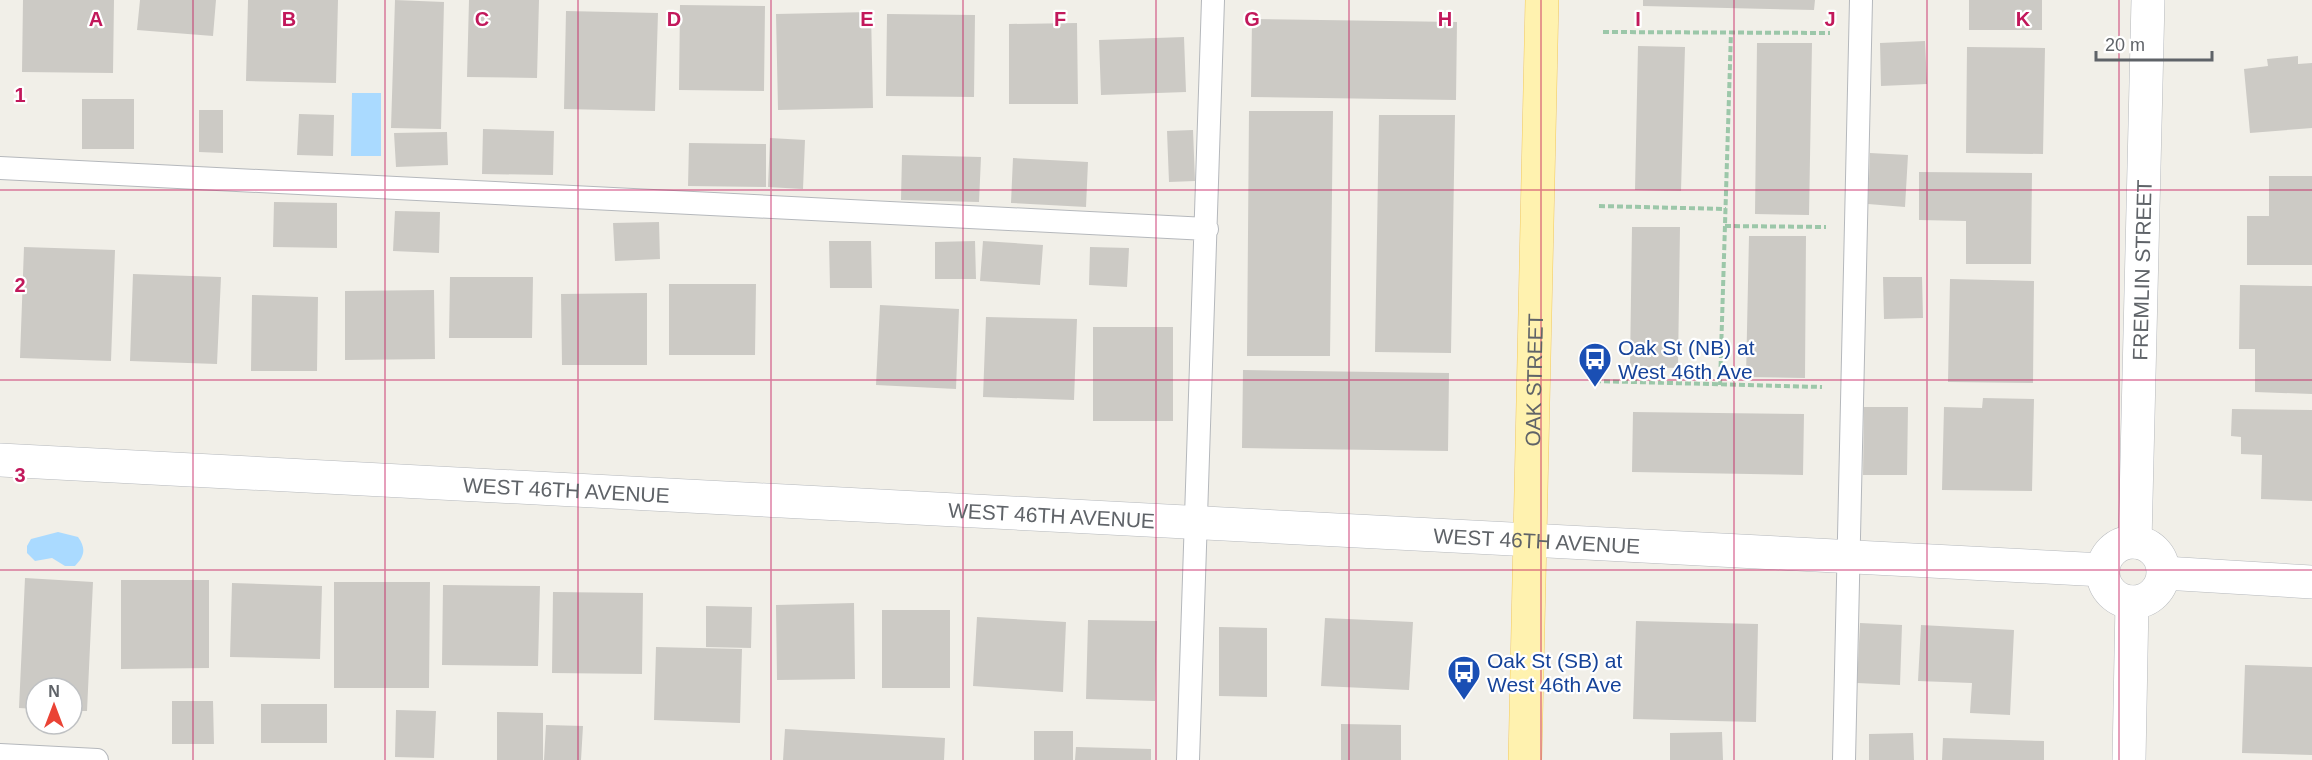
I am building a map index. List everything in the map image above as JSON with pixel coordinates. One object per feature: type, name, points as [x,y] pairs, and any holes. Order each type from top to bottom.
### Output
[{"type":"main road","name":"OAK STREET","points":[[1525,760],[1542,0]]},
{"type":"street","name":"FREMLIN STREET","points":[[2134,542],[2148,0]]},
{"type":"street","name":"WEST 46TH AVENUE","points":[[0,459],[1197,524],[2103,570]]},
{"type":"street","points":[[2134,542],[2144,544],[2158,555],[2164,573],[2157,591],[2142,602],[2132,602],[2114,596],[2108,589],[2103,570],[2110,553],[2125,543],[2134,542]]},
{"type":"street","points":[[2164,573],[2312,582]]},
{"type":"street","points":[[2129,760],[2132,602]]},
{"type":"lane","points":[[1188,760],[1213,0]]},
{"type":"lane","points":[[1845,760],[1861,0]]},
{"type":"lane","points":[[0,168],[1207,229]]},
{"type":"lane","points":[[0,755],[97,760]]},
{"type":"path","points":[[1603,32],[1860,33]]},
{"type":"path","points":[[1720,385],[1731,32]]},
{"type":"path","points":[[1599,206],[1726,209]]},
{"type":"path","points":[[1725,226],[1855,228]]},
{"type":"path","points":[[1595,381],[1852,388]]},
{"type":"water","points":[[352,93],[381,93],[381,156],[351,156]]},
{"type":"water","points":[[58,532],[78,537],[81,541],[83,552],[75,566],[65,566],[52,558],[35,561],[27,553],[27,546],[31,539]]},
{"type":"building","points":[[23,0],[114,0],[113,73],[22,72]]},
{"type":"building","points":[[140,0],[216,0],[213,36],[137,30]]},
{"type":"building","points":[[248,0],[338,0],[336,83],[246,81]]},
{"type":"building","points":[[395,0],[444,2],[441,129],[391,128]]},
{"type":"building","points":[[469,0],[539,0],[537,78],[467,77]]},
{"type":"building","points":[[1643,0],[1815,0],[1814,10],[1643,6]]},
{"type":"building","points":[[1969,0],[2042,0],[2042,30],[1969,30]]},
{"type":"building","points":[[680,5],[765,6],[764,91],[679,90]]},
{"type":"building","points":[[566,11],[658,13],[655,111],[564,109]]},
{"type":"building","points":[[871,12],[873,108],[778,110],[776,14]]},
{"type":"building","points":[[887,14],[975,15],[974,97],[886,96]]},
{"type":"building","points":[[1252,19],[1457,22],[1456,100],[1251,97]]},
{"type":"building","points":[[1077,23],[1078,104],[1009,104],[1009,24]]},
{"type":"building","points":[[1184,37],[1186,92],[1101,95],[1099,40]]},
{"type":"building","points":[[1925,41],[1927,84],[1881,86],[1880,43]]},
{"type":"building","points":[[1757,43],[1812,43],[1809,215],[1755,214]]},
{"type":"building","points":[[1638,46],[1685,47],[1681,191],[1635,190]]},
{"type":"building","points":[[1967,47],[2045,48],[2043,154],[1966,153]]},
{"type":"building","points":[[2298,56],[2298,64],[2312,63],[2312,128],[2250,133],[2244,69],[2268,66],[2267,59]]},
{"type":"building","points":[[82,99],[134,99],[134,149],[82,149]]},
{"type":"building","points":[[199,110],[223,110],[223,153],[199,152]]},
{"type":"building","points":[[1249,111],[1333,111],[1330,356],[1247,356]]},
{"type":"building","points":[[299,114],[334,115],[333,156],[297,155]]},
{"type":"building","points":[[1379,115],[1455,115],[1451,353],[1375,352]]},
{"type":"building","points":[[483,129],[554,131],[553,175],[482,174]]},
{"type":"building","points":[[1193,130],[1195,181],[1169,182],[1167,131]]},
{"type":"building","points":[[447,132],[448,165],[396,167],[394,133]]},
{"type":"building","points":[[770,138],[805,140],[803,189],[768,187]]},
{"type":"building","points":[[689,143],[766,144],[766,187],[688,186]]},
{"type":"building","points":[[1870,153],[1908,155],[1905,207],[1868,204]]},
{"type":"building","points":[[902,155],[981,157],[979,202],[901,200]]},
{"type":"building","points":[[1013,158],[1088,162],[1086,207],[1011,203]]},
{"type":"building","points":[[1919,172],[2032,173],[2031,264],[1966,264],[1966,221],[1919,220]]},
{"type":"building","points":[[2269,176],[2312,176],[2312,265],[2247,265],[2247,216],[2269,216]]},
{"type":"building","points":[[274,202],[337,203],[337,248],[273,247]]},
{"type":"building","points":[[395,211],[440,212],[439,253],[393,251]]},
{"type":"building","points":[[659,222],[660,259],[615,261],[613,223]]},
{"type":"building","points":[[1632,227],[1680,227],[1678,368],[1630,367]]},
{"type":"building","points":[[1749,236],[1806,236],[1805,378],[1746,377]]},
{"type":"building","points":[[829,241],[871,241],[872,288],[830,288]]},
{"type":"building","points":[[975,241],[976,279],[935,279],[935,242]]},
{"type":"building","points":[[983,241],[1043,245],[1040,285],[980,281]]},
{"type":"building","points":[[24,247],[115,250],[111,361],[20,358]]},
{"type":"building","points":[[1090,247],[1129,248],[1127,287],[1089,285]]},
{"type":"building","points":[[133,274],[221,277],[217,364],[130,361]]},
{"type":"building","points":[[450,277],[533,277],[532,338],[449,338]]},
{"type":"building","points":[[1883,277],[1922,277],[1923,318],[1884,319]]},
{"type":"building","points":[[1950,279],[2034,281],[2033,383],[1948,382]]},
{"type":"building","points":[[669,284],[756,284],[755,355],[669,355]]},
{"type":"building","points":[[2240,285],[2312,286],[2312,394],[2255,392],[2255,349],[2239,349]]},
{"type":"building","points":[[434,290],[435,359],[345,360],[345,291]]},
{"type":"building","points":[[647,293],[647,365],[562,365],[561,294]]},
{"type":"building","points":[[252,295],[318,297],[317,371],[251,371]]},
{"type":"building","points":[[880,305],[959,309],[956,389],[876,385]]},
{"type":"building","points":[[986,317],[1077,319],[1074,400],[983,397]]},
{"type":"building","points":[[1093,327],[1173,327],[1173,421],[1093,421]]},
{"type":"building","points":[[1243,370],[1449,373],[1448,451],[1242,448]]},
{"type":"building","points":[[1983,398],[2034,399],[2032,491],[1942,490],[1944,407],[1982,408]]},
{"type":"building","points":[[1864,407],[1908,407],[1907,475],[1863,475]]},
{"type":"building","points":[[2232,409],[2312,410],[2312,501],[2261,499],[2262,455],[2241,454],[2241,437],[2231,436]]},
{"type":"building","points":[[1633,412],[1804,414],[1803,475],[1632,472]]},
{"type":"building","points":[[25,578],[93,582],[87,711],[84,711],[84,676],[24,676],[24,708],[19,708]]},
{"type":"building","points":[[121,580],[209,580],[209,668],[121,669]]},
{"type":"building","points":[[334,582],[430,582],[429,688],[334,688]]},
{"type":"building","points":[[232,583],[322,586],[320,659],[230,657]]},
{"type":"building","points":[[443,585],[540,586],[538,666],[442,665]]},
{"type":"building","points":[[553,592],[643,593],[642,674],[552,673]]},
{"type":"building","points":[[854,603],[855,679],[777,680],[776,605]]},
{"type":"building","points":[[706,606],[752,607],[751,648],[706,647]]},
{"type":"building","points":[[882,610],[950,610],[950,688],[882,688]]},
{"type":"building","points":[[977,617],[1066,622],[1063,692],[973,686]]},
{"type":"building","points":[[1325,618],[1413,622],[1409,690],[1321,686]]},
{"type":"building","points":[[1088,620],[1157,621],[1155,701],[1086,699]]},
{"type":"building","points":[[1636,621],[1758,624],[1756,722],[1633,719]]},
{"type":"building","points":[[1860,623],[1902,625],[1900,685],[1857,683]]},
{"type":"building","points":[[1921,625],[2014,630],[2010,715],[1970,713],[1972,683],[1918,681]]},
{"type":"building","points":[[1219,627],[1267,628],[1267,697],[1219,696]]},
{"type":"building","points":[[656,647],[742,649],[740,723],[654,720]]},
{"type":"building","points":[[2245,665],[2312,667],[2312,755],[2242,753]]},
{"type":"building","points":[[172,701],[213,701],[214,744],[172,744]]},
{"type":"building","points":[[261,704],[327,704],[327,743],[261,743]]},
{"type":"building","points":[[396,710],[436,711],[434,758],[395,757]]},
{"type":"building","points":[[497,712],[543,713],[543,760],[497,760]]},
{"type":"building","points":[[1341,724],[1401,725],[1401,760],[1341,760]]},
{"type":"building","points":[[546,725],[583,726],[581,760],[544,760]]},
{"type":"building","points":[[785,729],[945,738],[944,760],[783,760]]},
{"type":"building","points":[[1034,731],[1073,731],[1073,760],[1034,760]]},
{"type":"building","points":[[1722,732],[1723,760],[1670,760],[1670,733]]},
{"type":"building","points":[[1913,733],[1914,760],[1869,760],[1869,734]]},
{"type":"building","points":[[1943,738],[2044,741],[2044,760],[1942,760]]},
{"type":"building","points":[[1076,747],[1151,749],[1151,760],[1075,760]]},
{"type":"place","name":"Oak St (NB) at West 46th Ave","points":[[1595,388]]},
{"type":"place","name":"Oak St (SB) at West 46th Ave","points":[[1464,701]]}]
